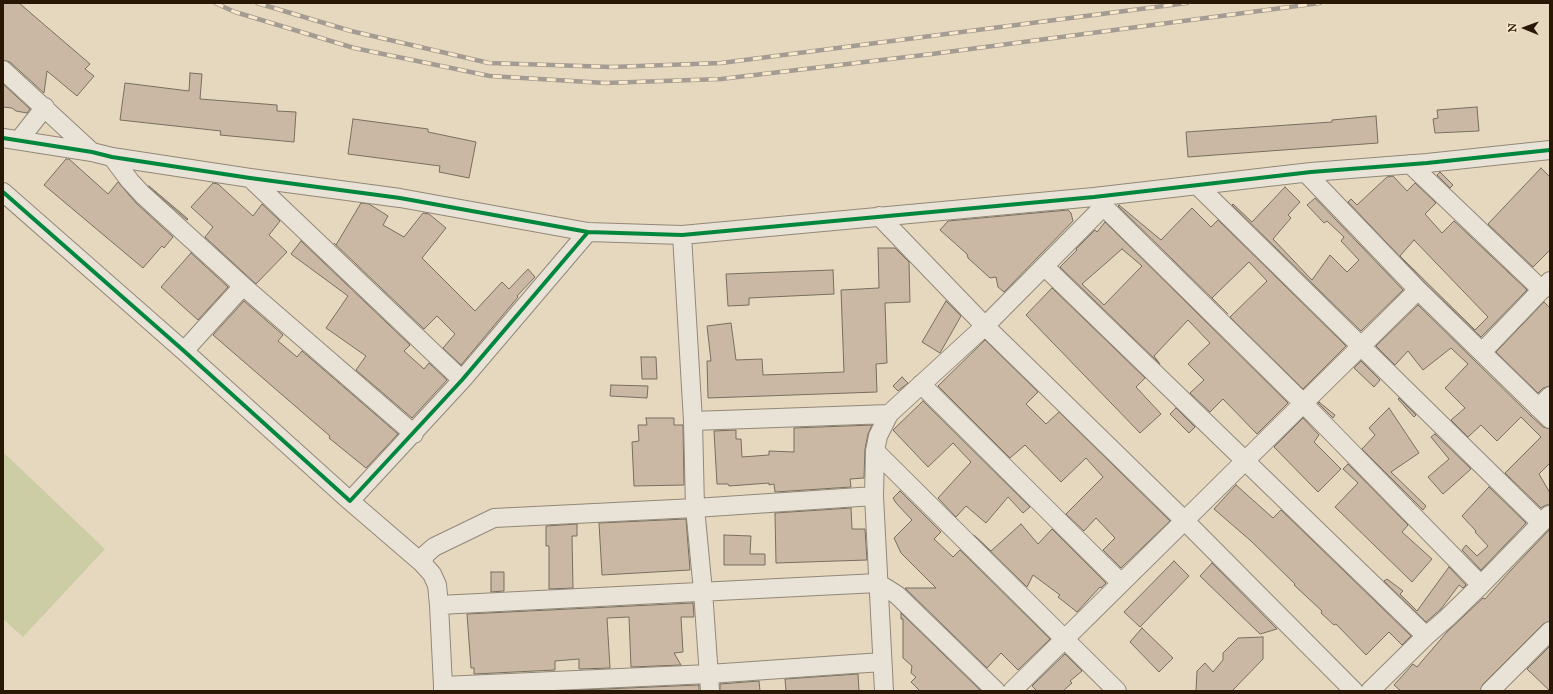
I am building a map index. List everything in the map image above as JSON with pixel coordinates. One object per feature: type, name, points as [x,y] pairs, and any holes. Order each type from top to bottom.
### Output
[{"type":"street","points":[[3,70],[45,107],[92,152]]},
{"type":"street","points":[[11,139],[45,107]]},
{"type":"street","points":[[11,139],[92,152],[112,157],[250,178],[400,198],[588,232],[682,235],[879,216],[1098,202],[1198,186],[1306,173],[1550,150]]},
{"type":"street","points":[[112,157],[130,181],[144,195],[242,286],[414,434]]},
{"type":"street","points":[[1410,164],[1546,286],[1482,352]]},
{"type":"street","points":[[1306,173],[1418,290],[1482,352],[1546,408]]},
{"type":"street","points":[[250,178],[462,380]]},
{"type":"street","points":[[1198,186],[1362,346],[1546,519],[1481,585],[1370,691]]},
{"type":"street","points":[[3,192],[184,351],[350,501],[422,563],[432,574],[437,585],[439,605],[443,688],[709,682],[882,662]]},
{"type":"street","points":[[885,690],[882,662],[874,496],[875,451],[878,436],[889,414],[986,326],[1044,267],[1098,202]]},
{"type":"street","points":[[1098,202],[1303,403],[1481,585]]},
{"type":"street","points":[[879,216],[986,326],[1185,521],[1354,691]]},
{"type":"street","points":[[350,501],[414,434],[462,380],[588,232]]},
{"type":"street","points":[[682,235],[693,421],[695,508],[703,591],[709,682]]},
{"type":"street","points":[[1044,267],[1426,636]]},
{"type":"street","points":[[184,351],[242,286]]},
{"type":"street","points":[[1012,691],[1418,290]]},
{"type":"street","points":[[921,384],[1121,583]]},
{"type":"street","points":[[693,421],[889,414]]},
{"type":"street","points":[[875,451],[1117,691]]},
{"type":"street","points":[[422,563],[426,554],[434,547],[494,518],[695,508],[874,496]]},
{"type":"street","points":[[439,605],[878,582],[897,595],[996,691]]},
{"type":"street","points":[[1490,691],[1550,631]]},
{"type":"green space","points":[[3,452],[105,549],[23,637],[3,619]]},
{"type":"building","points":[[3,3],[19,3],[90,64],[85,69],[94,76],[77,96],[47,71],[44,93],[10,62],[3,60]]},
{"type":"building","points":[[190,73],[202,74],[200,99],[277,105],[277,111],[296,112],[294,142],[220,135],[221,131],[120,120],[125,83],[189,91]]},
{"type":"building","points":[[3,84],[30,109],[27,113],[16,111],[12,108],[3,107]]},
{"type":"building","points":[[1477,107],[1479,131],[1435,133],[1433,119],[1438,118],[1437,110]]},
{"type":"building","points":[[1376,116],[1378,143],[1188,157],[1186,132],[1332,122],[1332,120]]},
{"type":"building","points":[[353,119],[428,129],[428,132],[476,142],[469,178],[439,172],[440,166],[348,154]]},
{"type":"building","points":[[66,159],[69,159],[108,194],[118,182],[136,203],[173,237],[164,248],[162,246],[143,268],[44,185]]},
{"type":"building","points":[[1541,168],[1550,177],[1550,250],[1533,267],[1488,224]]},
{"type":"building","points":[[1440,172],[1453,185],[1450,188],[1437,175]]},
{"type":"building","points":[[1393,176],[1407,191],[1415,183],[1436,203],[1425,214],[1442,233],[1454,221],[1527,290],[1481,337],[1425,283],[1348,202],[1351,199],[1357,205],[1387,177]],"holes":[[[1414,240],[1488,317],[1475,330],[1400,256]]]},
{"type":"building","points":[[213,183],[218,184],[253,216],[262,204],[280,221],[269,235],[287,252],[256,284],[205,237],[213,227],[191,207]]},
{"type":"building","points":[[149,186],[188,219],[187,220]]},
{"type":"building","points":[[1285,187],[1300,202],[1288,215],[1291,218],[1273,239],[1312,280],[1330,255],[1347,272],[1359,260],[1341,241],[1344,237],[1327,221],[1324,223],[1307,205],[1315,198],[1403,290],[1361,331],[1232,205],[1233,204],[1252,222]]},
{"type":"building","points":[[361,203],[369,204],[388,216],[383,225],[404,237],[423,213],[429,214],[446,228],[422,258],[475,311],[502,282],[509,289],[528,269],[535,277],[517,296],[518,297],[461,365],[443,348],[455,334],[437,316],[424,329],[336,245]]},
{"type":"building","points":[[1119,205],[1161,240],[1192,208],[1211,227],[1218,220],[1346,346],[1303,389],[1230,317],[1267,281],[1249,262],[1212,298],[1228,314],[1118,206]]},
{"type":"building","points":[[1068,210],[1071,213],[1073,221],[1004,292],[998,287],[996,277],[990,278],[968,258],[967,254],[940,230],[948,221]]},
{"type":"building","points":[[1105,222],[1288,403],[1257,434],[1223,399],[1210,412],[1190,393],[1204,380],[1188,364],[1210,343],[1188,320],[1154,356],[1160,364],[1060,267],[1095,230],[1097,232]],"holes":[[[1122,249],[1142,266],[1104,305],[1082,284]]]},
{"type":"building","points":[[301,241],[410,345],[404,351],[424,369],[429,363],[447,380],[412,418],[356,370],[366,356],[326,328],[348,296],[291,254]]},
{"type":"building","points":[[878,248],[895,248],[909,262],[910,302],[885,303],[887,363],[876,364],[877,392],[708,398],[707,361],[711,361],[707,326],[731,323],[736,360],[762,359],[763,375],[844,372],[841,290],[879,288]]},
{"type":"building","points":[[191,253],[228,287],[198,320],[161,287]]},
{"type":"building","points":[[833,270],[834,294],[749,298],[749,305],[728,306],[726,274]]},
{"type":"building","points":[[1052,288],[1145,378],[1136,387],[1161,414],[1140,433],[1026,315]]},
{"type":"building","points":[[244,301],[283,335],[278,341],[297,357],[302,351],[398,434],[366,468],[329,438],[330,436],[213,335]]},
{"type":"building","points":[[946,301],[961,316],[940,353],[922,342]]},
{"type":"building","points":[[1544,302],[1550,308],[1550,386],[1543,388],[1538,393],[1496,352]]},
{"type":"building","points":[[1418,305],[1531,416],[1543,427],[1550,429],[1550,463],[1539,474],[1550,493],[1550,505],[1546,505],[1541,508],[1505,473],[1541,437],[1521,417],[1497,441],[1481,425],[1468,437],[1451,420],[1465,408],[1445,388],[1468,364],[1451,348],[1423,370],[1408,351],[1395,365],[1376,346]]},
{"type":"building","points":[[985,340],[1038,392],[1026,404],[1046,424],[1059,412],[1170,521],[1121,568],[1103,550],[1115,538],[1096,518],[1084,531],[1066,514],[1103,477],[1086,458],[1061,482],[1025,445],[1010,458],[938,386]]},
{"type":"building","points":[[641,357],[656,357],[657,379],[642,379]]},
{"type":"building","points":[[1361,361],[1380,380],[1374,387],[1354,368]]},
{"type":"building","points":[[902,377],[908,383],[898,391],[893,386]]},
{"type":"building","points":[[611,385],[648,386],[647,398],[610,396]]},
{"type":"building","points":[[1399,398],[1416,415],[1414,417],[1398,399]]},
{"type":"building","points":[[923,401],[1030,507],[1023,513],[1008,497],[986,523],[966,506],[956,517],[938,498],[971,462],[953,443],[928,467],[893,430]]},
{"type":"building","points":[[1319,402],[1335,415],[1333,418],[1318,403]]},
{"type":"building","points":[[1176,408],[1195,427],[1189,433],[1170,414]]},
{"type":"building","points":[[1389,408],[1419,453],[1391,472],[1426,506],[1423,510],[1362,449],[1375,435],[1369,428]]},
{"type":"building","points":[[646,418],[674,418],[674,425],[683,425],[684,485],[634,486],[632,442],[639,441],[638,425],[647,425]]},
{"type":"building","points":[[1303,418],[1319,435],[1314,442],[1341,469],[1318,492],[1274,447]]},
{"type":"building","points":[[872,425],[868,434],[865,449],[864,478],[850,479],[851,487],[775,492],[774,484],[769,485],[769,483],[729,486],[728,484],[717,484],[714,431],[736,430],[736,439],[741,439],[742,457],[769,455],[769,451],[794,452],[794,428]]},
{"type":"building","points":[[1435,434],[1471,469],[1443,494],[1428,477],[1449,459],[1431,437]]},
{"type":"building","points":[[1348,464],[1408,525],[1402,532],[1432,559],[1412,582],[1335,507],[1358,483],[1343,469]]},
{"type":"building","points":[[1236,485],[1273,518],[1281,510],[1411,636],[1402,645],[1389,632],[1366,655],[1336,624],[1334,625],[1321,613],[1322,611],[1251,541],[1214,509]]},
{"type":"building","points":[[1489,487],[1526,523],[1481,570],[1462,550],[1466,545],[1477,556],[1488,546],[1462,516]]},
{"type":"building","points":[[900,491],[941,532],[934,539],[953,557],[960,550],[1050,639],[1018,670],[1001,653],[987,668],[905,588],[936,588],[901,553],[894,538],[912,520],[893,498]]},
{"type":"building","points":[[851,508],[852,529],[865,529],[867,560],[776,563],[775,513]]},
{"type":"building","points":[[686,519],[690,570],[602,575],[599,523]]},
{"type":"building","points":[[577,524],[577,536],[572,536],[573,588],[549,589],[549,546],[546,546],[546,526]]},
{"type":"building","points":[[1021,524],[1038,544],[1052,529],[1106,583],[1101,588],[1100,587],[1077,612],[1058,597],[1060,595],[1033,575],[1027,587],[974,535],[991,551]]},
{"type":"building","points":[[1550,529],[1550,621],[1543,624],[1483,684],[1480,691],[1401,691],[1394,685],[1413,664],[1417,667],[1447,632],[1483,598],[1485,599]]},
{"type":"building","points":[[724,535],[751,536],[750,554],[765,554],[765,565],[724,565]]},
{"type":"building","points":[[1174,561],[1189,576],[1140,627],[1124,612]]},
{"type":"building","points":[[1212,563],[1277,629],[1260,634],[1200,576]]},
{"type":"building","points":[[1449,567],[1466,585],[1463,588],[1459,585],[1441,609],[1426,622],[1384,581],[1387,579],[1403,591],[1400,594],[1417,611]]},
{"type":"building","points":[[491,572],[504,572],[504,591],[491,592]]},
{"type":"building","points":[[693,603],[694,617],[681,617],[683,652],[674,653],[681,665],[631,667],[629,617],[607,618],[610,668],[579,669],[579,659],[555,661],[555,670],[474,674],[474,668],[471,668],[467,614]]},
{"type":"building","points":[[901,613],[981,691],[920,691],[911,682],[916,677],[911,673],[912,666],[903,658],[903,619],[901,619]]},
{"type":"building","points":[[1142,628],[1173,658],[1159,672],[1130,642]]},
{"type":"building","points":[[1263,637],[1263,659],[1232,691],[1196,691],[1197,671],[1205,663],[1213,672],[1223,660],[1223,653],[1238,638]]},
{"type":"building","points":[[1550,646],[1550,691],[1527,669]]},
{"type":"building","points":[[1065,654],[1082,671],[1070,681],[1072,683],[1063,691],[1037,691],[1032,686]]},
{"type":"building","points":[[858,674],[859,691],[786,691],[785,679]]},
{"type":"building","points":[[759,681],[760,691],[720,691],[720,684]]},
{"type":"building","points":[[699,685],[699,691],[580,690]]},
{"type":"railway","points":[[215,3],[235,12],[354,48],[490,76],[605,83],[721,79],[932,54],[1320,3]]},
{"type":"railway","points":[[257,3],[351,31],[489,63],[612,67],[721,63],[1187,3]]},
{"type":"cycle path","points":[[3,138],[92,152],[112,157],[250,178],[400,198],[588,232],[682,235],[1094,197],[1311,172],[1427,163],[1550,150]]},
{"type":"cycle path","points":[[3,192],[184,351],[350,501],[462,380],[588,232]]}]
